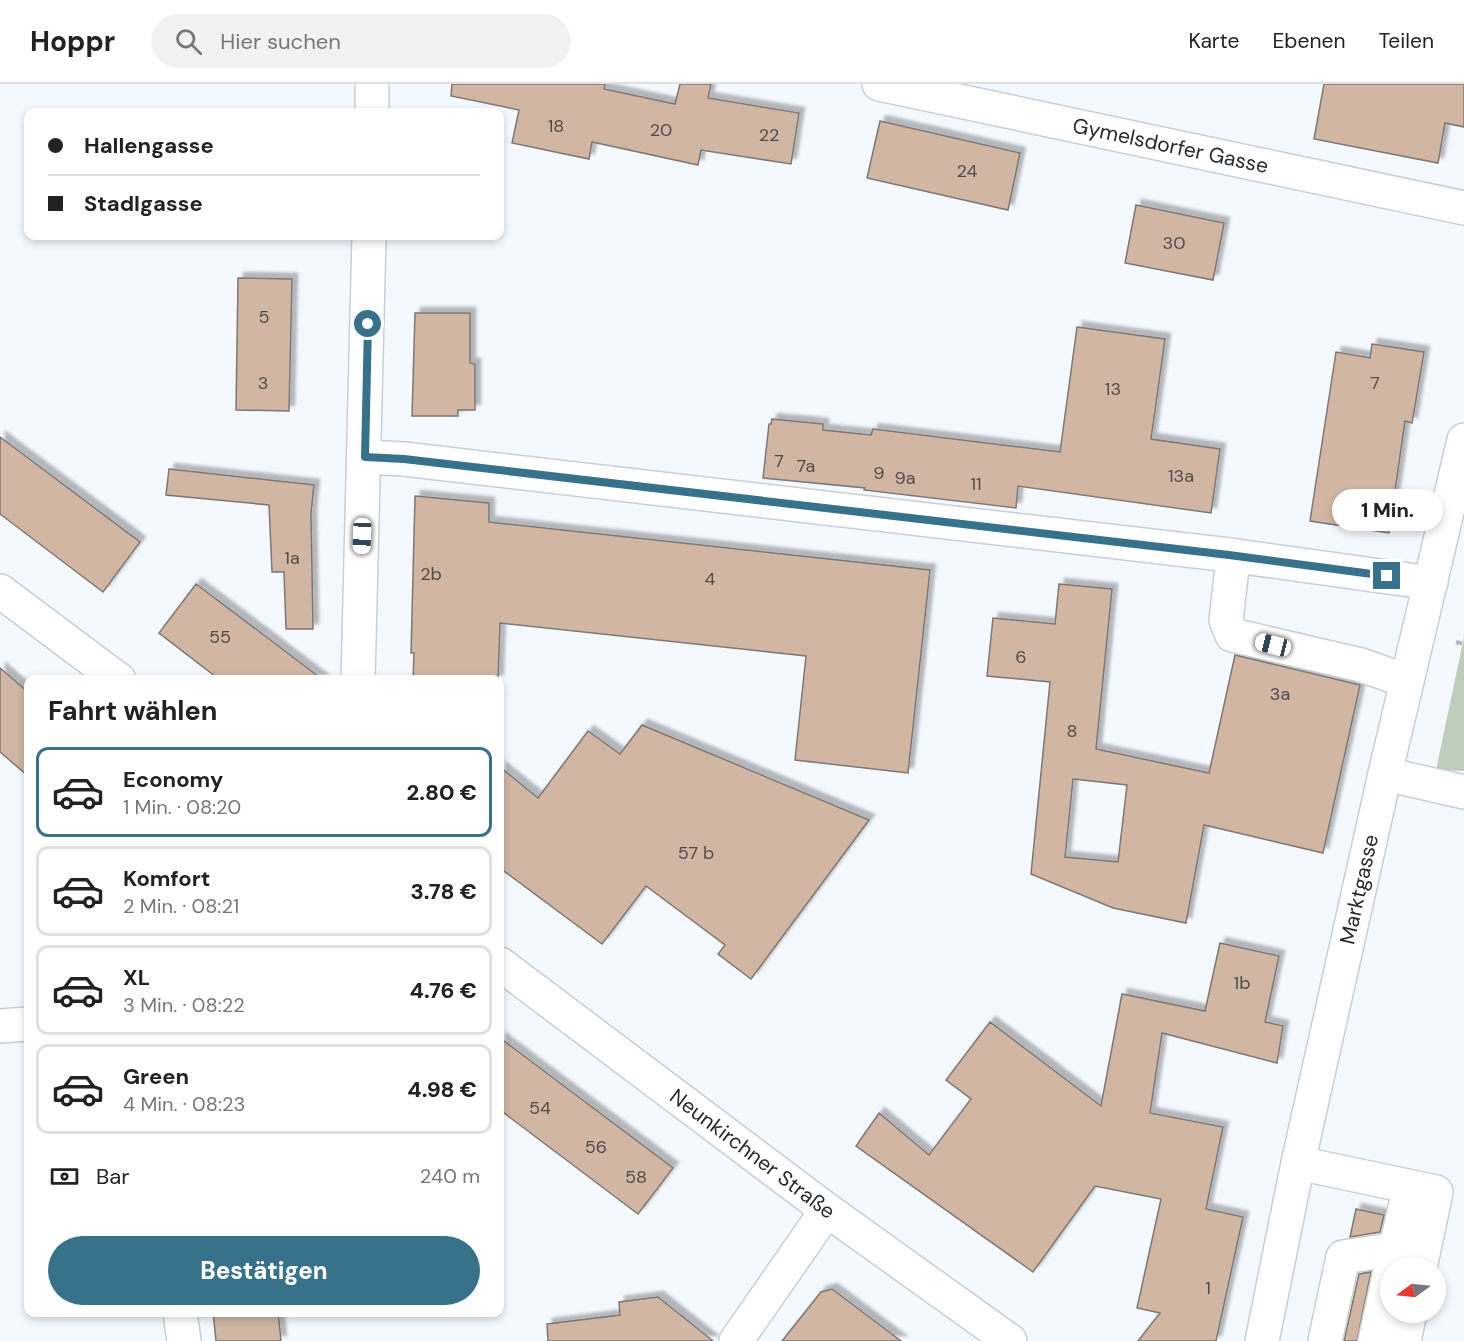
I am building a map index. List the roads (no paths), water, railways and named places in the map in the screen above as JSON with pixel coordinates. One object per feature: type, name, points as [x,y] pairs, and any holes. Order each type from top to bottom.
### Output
[{"type":"street","points":[[372,84],[372,108]]},
{"type":"street","name":"Gymelsdorfer Gasse","points":[[879,84],[1464,208]]},
{"type":"street","points":[[358,675],[369,240]]},
{"type":"street","name":"Marktgasse","points":[[1262,1341],[1298,1163],[1385,774],[1464,440]]},
{"type":"street","points":[[365,457],[404,459],[1229,555],[1431,583]]},
{"type":"street","points":[[1229,555],[1232,568],[1226,620],[1232,635],[1361,664],[1407,681]]},
{"type":"street","points":[[0,591],[112,675]]},
{"type":"street","points":[[1385,774],[1464,792]]},
{"type":"street","name":"Neunkirchner Straße","points":[[504,967],[827,1210],[1010,1341]]},
{"type":"street","points":[[0,1026],[24,1024]]},
{"type":"street","points":[[1298,1163],[1434,1192],[1402,1257]]},
{"type":"street","points":[[736,1341],[827,1210]]},
{"type":"street","points":[[1325,1341],[1343,1257],[1380,1262]]},
{"type":"street","points":[[181,1317],[183,1341]]},
{"type":"street","points":[[1375,1341],[1381,1323]]},
{"type":"street","points":[[1404,1341],[1408,1323]]}]
